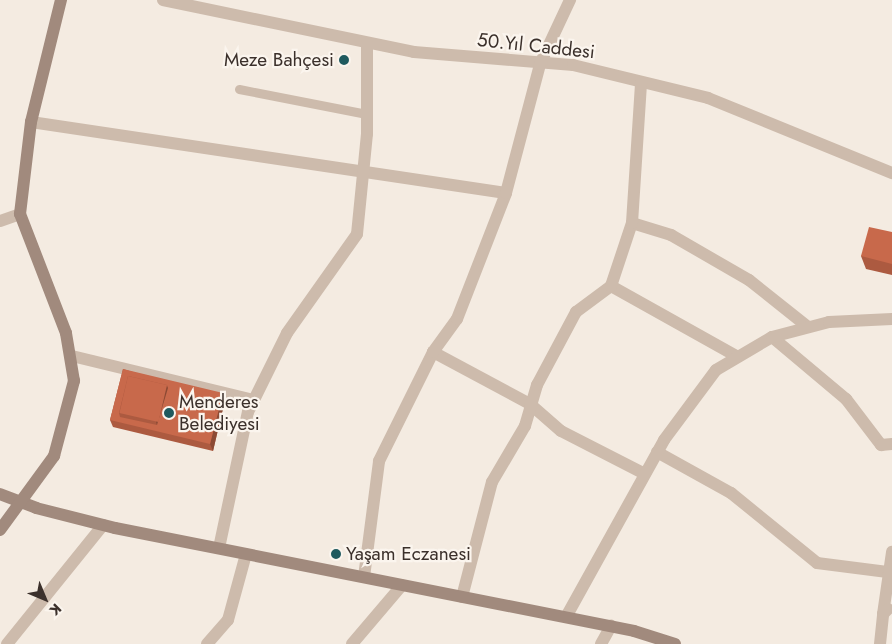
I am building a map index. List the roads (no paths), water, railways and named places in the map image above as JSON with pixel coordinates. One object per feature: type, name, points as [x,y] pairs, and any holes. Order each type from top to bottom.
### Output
[{"type":"main road","points":[[0,530],[23,503],[54,456],[74,381],[72,356],[20,214],[31,122],[61,0]]},
{"type":"main road","points":[[0,494],[23,503],[103,525],[611,626],[675,644]]},
{"type":"street","name":"50.Yıl Caddesi","points":[[163,0],[297,25],[367,44],[540,64],[573,65],[708,98],[818,139],[892,173]]},
{"type":"street","points":[[364,577],[379,461],[433,352],[457,318],[506,193],[540,64],[570,0]]},
{"type":"street","points":[[219,548],[254,400],[288,333],[357,234],[367,114],[367,44]]},
{"type":"street","points":[[462,597],[492,482],[525,426],[530,404],[576,312],[610,286],[632,223],[641,82]]},
{"type":"street","points":[[31,122],[506,193]]},
{"type":"street","points":[[0,221],[20,214]]},
{"type":"street","points":[[632,223],[671,235],[749,280],[808,327]]},
{"type":"street","points":[[610,286],[738,357]]},
{"type":"street","points":[[566,617],[657,452],[716,370],[772,337],[808,327],[892,319]]},
{"type":"street","points":[[772,337],[846,399],[881,445],[892,444]]},
{"type":"street","points":[[433,352],[530,404],[561,430],[645,474]]},
{"type":"street","points":[[72,356],[254,400]]},
{"type":"street","points":[[657,452],[731,493],[817,563],[887,572]]},
{"type":"street","points":[[7,644],[103,525]]},
{"type":"street","points":[[880,644],[887,610],[887,572],[892,552]]},
{"type":"street","points":[[207,644],[228,620],[246,554]]},
{"type":"street","points":[[352,644],[402,585]]},
{"type":"street","points":[[601,644],[611,626]]},
{"type":"lane","points":[[239,89],[367,114]]},
{"type":"place","name":"Meze Bahçesi","points":[[344,60]]},
{"type":"place","name":"Menderes Belediyesi","points":[[169,413]]},
{"type":"place","name":"Yaşam Eczanesi","points":[[336,554]]}]
